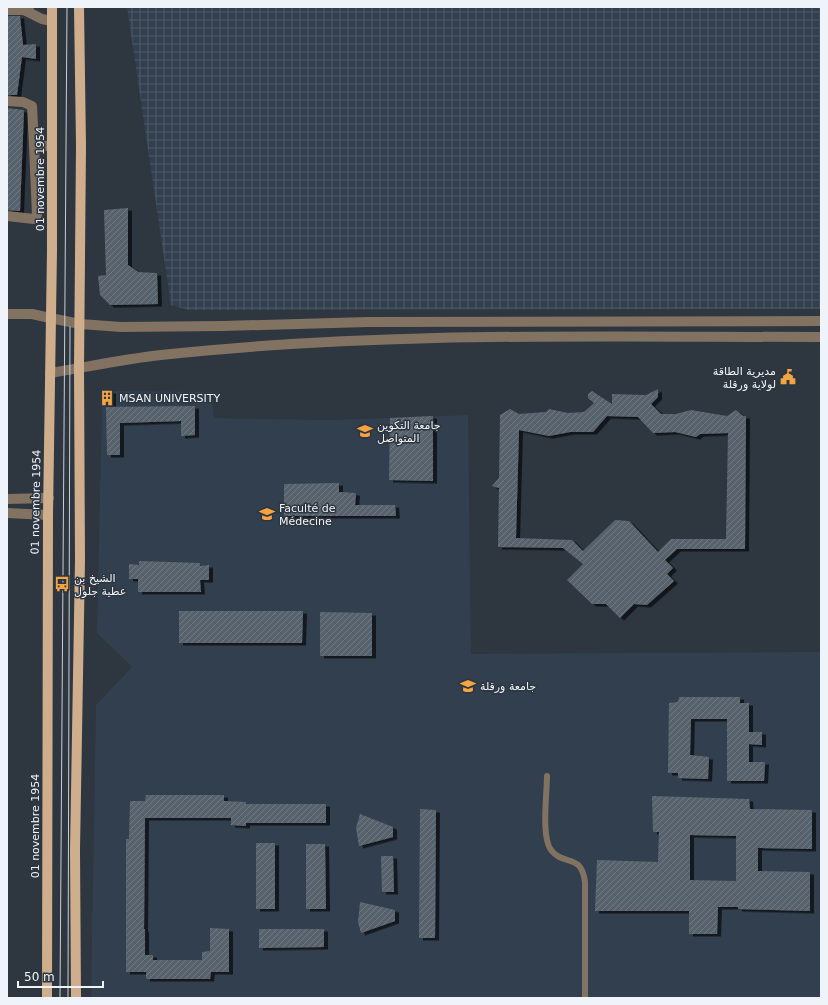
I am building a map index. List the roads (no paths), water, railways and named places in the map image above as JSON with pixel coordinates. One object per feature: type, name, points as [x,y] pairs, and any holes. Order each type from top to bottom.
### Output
[{"type":"main road","name":"01 novembre 1954","points":[[47,998],[48,498],[52,7]]},
{"type":"main road","points":[[76,998],[75,850],[80,560],[79,368],[81,146],[79,7]]},
{"type":"street","points":[[7,10],[26,9],[42,19],[52,21]]},
{"type":"street","points":[[7,101],[23,102],[32,106],[37,215],[34,219],[28,220],[7,216]]},
{"type":"street","points":[[34,146],[52,146]]},
{"type":"street","points":[[7,314],[32,314],[80,324],[121,327],[368,322],[821,321]]},
{"type":"street","points":[[560,321],[560,338]]},
{"type":"street","points":[[449,322],[449,338]]},
{"type":"street","points":[[50,373],[160,355],[247,347],[400,338],[821,337]]},
{"type":"street","points":[[7,499],[48,498]]},
{"type":"street","points":[[7,513],[48,515]]},
{"type":"lane","points":[[547,776],[546,839],[551,850],[556,855],[580,865],[584,871],[585,998]]},
{"type":"tram line","points":[[60,998],[67,7]]},
{"type":"tram line","points":[[68,998],[70,327]]},
{"type":"place","name":"مديرية الطاقة لولاية ورقلة","points":[[788,377]]},
{"type":"place","name":"MSAN UNIVERSITY","points":[[107,398]]},
{"type":"place","name":"جامعة التكوين المتواصل","points":[[365,431]]},
{"type":"place","name":"Faculté de Médecine","points":[[267,514]]},
{"type":"place","name":"الشيخ بن عطية جلول","points":[[62,584]]},
{"type":"place","name":"جامعة ورقلة","points":[[468,686]]}]
